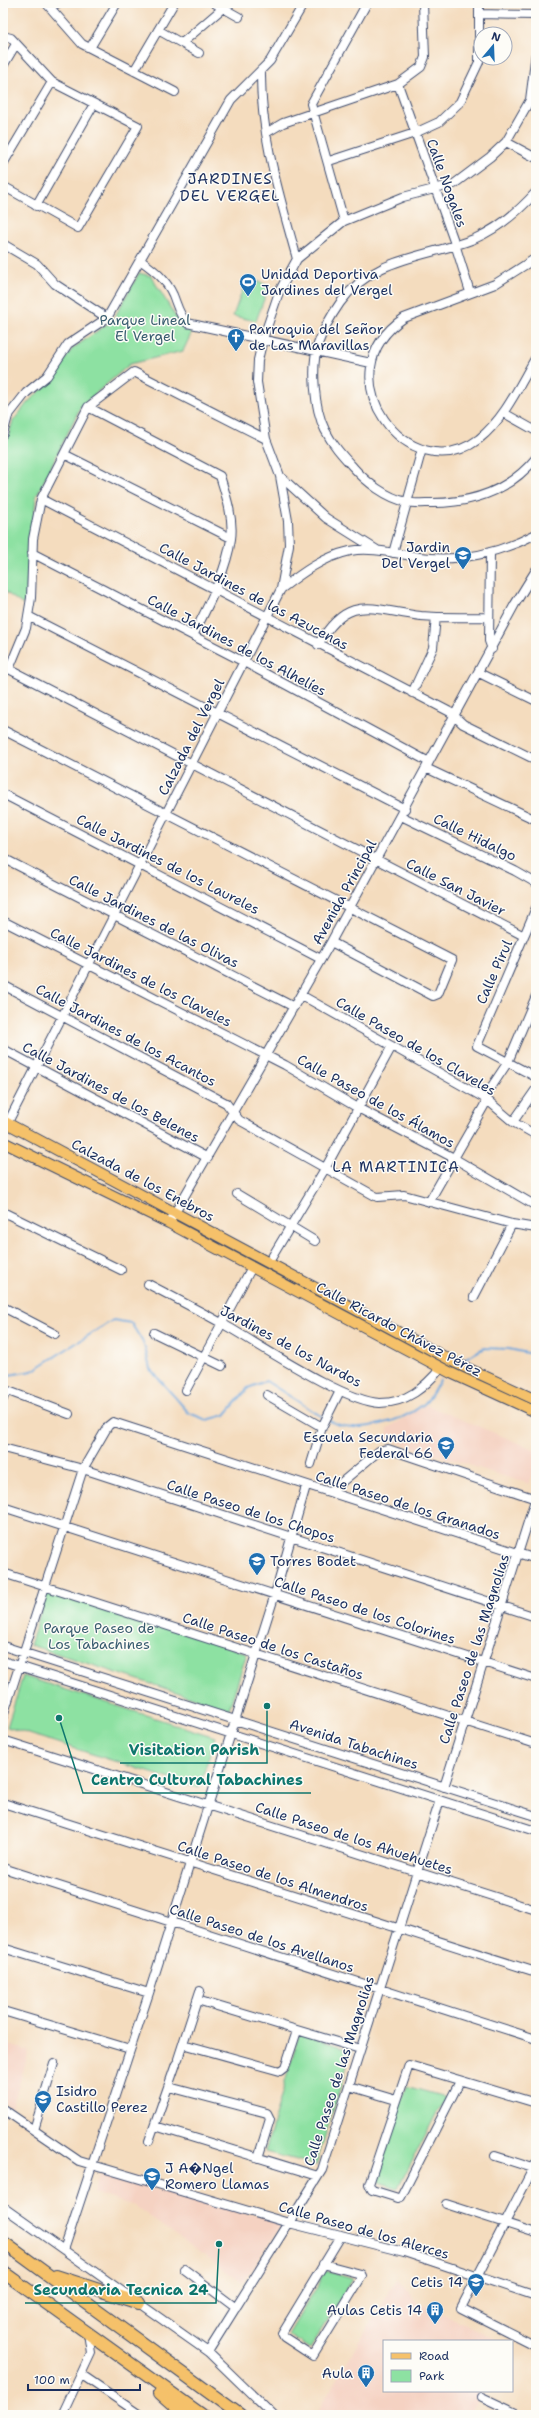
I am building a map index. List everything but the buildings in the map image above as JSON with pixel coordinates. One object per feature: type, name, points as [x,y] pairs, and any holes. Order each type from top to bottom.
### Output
[{"type":"highway","points":[[3,2242],[240,2415]]},
{"type":"highway","points":[[3,2272],[202,2415]]},
{"type":"highway","points":[[49,2275],[139,2303]]},
{"type":"highway","points":[[143,2372],[154,2387],[185,2415]]},
{"type":"main road","name":"Calzada de los Enebros","points":[[4,1126],[269,1262]]},
{"type":"main road","name":"Calzada de los Enebros","points":[[3,1142],[169,1223],[252,1267]]},
{"type":"main road","name":"Calle Ricardo Chávez Pérez","points":[[269,1262],[456,1363],[536,1400]]},
{"type":"main road","name":"Calle Ricardo Chávez Pérez","points":[[252,1267],[441,1368],[536,1412]]},
{"type":"main road","points":[[451,1373],[456,1363]]},
{"type":"street","points":[[90,48],[117,3]]},
{"type":"street","points":[[134,71],[174,3]]},
{"type":"street","points":[[214,3],[239,17]]},
{"type":"street","points":[[3,434],[8,416],[26,393],[48,376],[68,344],[108,318],[230,100],[270,61],[304,3]]},
{"type":"street","points":[[344,222],[329,161],[312,114],[311,104],[367,3]]},
{"type":"street","points":[[266,133],[283,123],[398,84],[421,67],[425,57],[423,3]]},
{"type":"street","points":[[329,161],[415,133],[439,122],[460,102],[480,62],[479,3]]},
{"type":"street","points":[[51,4],[82,44],[175,92]]},
{"type":"street","points":[[182,43],[223,8]]},
{"type":"street","points":[[479,14],[536,15]]},
{"type":"street","points":[[158,30],[199,53]]},
{"type":"street","points":[[3,36],[11,38],[52,82],[136,124],[137,130],[78,228],[36,206],[3,186]]},
{"type":"street","points":[[3,66],[16,44]]},
{"type":"street","points":[[260,70],[260,101],[273,171],[297,259],[344,222],[403,197],[454,184],[472,172],[506,142],[533,102],[536,53]]},
{"type":"street","points":[[3,164],[52,82]]},
{"type":"street","name":"Calle Nogales","points":[[398,84],[435,190],[456,244],[470,292]]},
{"type":"street","points":[[36,206],[94,104]]},
{"type":"street","points":[[506,142],[536,158]]},
{"type":"street","points":[[536,192],[488,231],[474,239],[405,258],[381,268],[357,283],[340,303],[325,327],[317,350],[315,384],[317,409],[325,430],[336,449],[363,478],[392,497],[407,503],[452,503],[478,498],[499,490],[518,477],[536,458]]},
{"type":"street","points":[[3,244],[36,264],[55,284],[108,318]]},
{"type":"street","points":[[536,258],[505,278],[404,318],[392,326],[374,350],[371,363],[371,381],[381,418],[397,436],[422,449],[448,451],[467,446],[486,432],[504,413],[536,357]]},
{"type":"street","name":"Calzada del Vergel","points":[[4,1126],[63,1016],[281,589],[289,545],[286,502],[280,476],[266,439],[257,382],[258,360],[263,339],[279,292],[297,259]]},
{"type":"street","points":[[140,260],[155,270],[166,283],[182,318],[186,323],[317,350],[371,363]]},
{"type":"street","points":[[6,667],[22,642],[28,616],[31,598],[32,553],[35,521],[41,499],[88,407],[134,372],[266,439]]},
{"type":"street","points":[[88,407],[220,476],[229,506],[231,538],[216,589],[193,636]]},
{"type":"street","points":[[504,413],[536,431]]},
{"type":"street","points":[[393,553],[422,449]]},
{"type":"street","points":[[64,454],[231,538]]},
{"type":"street","points":[[280,476],[326,518],[379,550]]},
{"type":"street","name":"Calle Jardines de las Azucenas","points":[[41,499],[268,616],[318,645],[455,716],[463,724],[536,760]]},
{"type":"street","points":[[281,589],[310,568],[332,557],[349,551],[379,550],[441,558],[459,558],[490,552],[536,534]]},
{"type":"street","points":[[490,552],[489,646],[492,649]]},
{"type":"street","name":"Calle Jardines de los Alhelíes","points":[[32,553],[244,662],[428,765],[536,820]]},
{"type":"street","name":"Avenida Principal","points":[[169,1223],[208,1158],[331,942],[536,570]]},
{"type":"street","points":[[318,645],[328,628],[337,619],[359,608],[387,609],[436,617],[489,617]]},
{"type":"street","name":"Calle Hidalgo","points":[[28,616],[218,713],[536,883]]},
{"type":"street","points":[[412,693],[433,648],[436,617]]},
{"type":"street","name":"Calle San Javier","points":[[6,667],[192,763],[376,861],[524,936]]},
{"type":"street","points":[[479,673],[536,702]]},
{"type":"street","points":[[3,730],[349,909],[449,957],[452,960],[438,994],[433,996],[331,942]]},
{"type":"street","name":"Calle Jardines de los Laureles","points":[[3,794],[321,959]]},
{"type":"street","name":"Calle Jardines de las Olivas","points":[[3,858],[294,1007]]},
{"type":"street","name":"Calle Pirul","points":[[508,1062],[477,1046],[536,908]]},
{"type":"street","name":"Calle Jardines de los Claveles","points":[[3,921],[266,1055]]},
{"type":"street","name":"Calle Jardines de los Acantos","points":[[3,986],[63,1016],[226,1103],[239,1120],[326,1167],[377,1197],[404,1195],[512,1224],[536,1228]]},
{"type":"street","name":"Calle Paseo de los Claveles","points":[[301,995],[486,1099],[513,1122],[536,1135]]},
{"type":"street","points":[[429,1202],[508,1062],[536,996]]},
{"type":"street","points":[[269,1262],[326,1167],[392,1046]]},
{"type":"street","name":"Calle Jardines de los Belenes","points":[[3,1049],[208,1158]]},
{"type":"street","name":"Calle Paseo de los Álamos","points":[[266,1055],[358,1108],[454,1158],[536,1206]]},
{"type":"street","points":[[508,1062],[536,1077]]},
{"type":"street","points":[[513,1122],[536,1089]]},
{"type":"street","points":[[236,1194],[315,1241]]},
{"type":"street","points":[[3,1212],[121,1270]]},
{"type":"street","points":[[474,1297],[512,1224]]},
{"type":"street","points":[[186,1390],[252,1267]]},
{"type":"street","name":"Jardines de los Nardos","points":[[148,1284],[222,1323],[340,1391],[367,1401],[393,1402],[419,1392],[441,1368]]},
{"type":"street","points":[[3,1307],[55,1334]]},
{"type":"street","points":[[154,1334],[204,1356],[222,1366]]},
{"type":"street","points":[[3,1399],[5,1390],[69,1414]]},
{"type":"street","points":[[311,1464],[323,1425],[340,1391]]},
{"type":"street","points":[[267,1395],[323,1425]]},
{"type":"street","name":"Calle Paseo de los Granados","points":[[83,1469],[108,1426],[113,1422],[306,1486],[330,1492],[536,1559]]},
{"type":"street","name":"Calle Paseo de los Chopos","points":[[3,1448],[83,1469],[536,1618]]},
{"type":"street","points":[[330,1492],[379,1451],[388,1449],[536,1498]]},
{"type":"street","points":[[3,1716],[83,1469]]},
{"type":"street","points":[[64,2250],[149,1993],[207,1804],[275,1594],[306,1486]]},
{"type":"street","name":"Calle Paseo de las Magnolias","points":[[444,1787],[536,1498]]},
{"type":"street","name":"Calle Paseo de los Colorines","points":[[3,1507],[536,1679]]},
{"type":"street","name":"Calle Paseo de los Castaños","points":[[3,1573],[536,1744]]},
{"type":"street","name":"Avenida Tabachines","points":[[3,1646],[536,1816]]},
{"type":"street","name":"Avenida Tabachines","points":[[3,1661],[536,1831]]},
{"type":"street","name":"Calle Paseo de los Ahuehuetes","points":[[3,1740],[536,1910]]},
{"type":"street","name":"Calle Paseo de las Magnolias","points":[[208,2352],[325,2163],[440,1800]]},
{"type":"street","name":"Calle Paseo de los Almendros","points":[[3,1803],[536,1972]]},
{"type":"street","name":"Calle Paseo de los Avellanos","points":[[3,1868],[536,2039]]},
{"type":"street","points":[[3,1948],[149,1993]]},
{"type":"street","points":[[149,2141],[169,2087],[200,1991]]},
{"type":"street","points":[[197,2000],[360,2050]]},
{"type":"street","points":[[3,2011],[130,2049]]},
{"type":"street","points":[[183,2044],[283,2070],[297,2031]]},
{"type":"street","points":[[34,2130],[54,2063]]},
{"type":"street","points":[[460,2081],[404,2193],[398,2198],[372,2190],[369,2184],[396,2100],[409,2066],[536,2103]]},
{"type":"street","points":[[349,2086],[396,2100]]},
{"type":"street","points":[[169,2087],[267,2113],[270,2119],[258,2158]]},
{"type":"street","name":"Calle Paseo de los Alerces","points":[[3,2109],[79,2161],[92,2166],[289,2223],[404,2252],[536,2296]]},
{"type":"street","points":[[155,2126],[318,2176]]},
{"type":"street","points":[[495,2156],[535,2167],[461,2308],[536,2346]]},
{"type":"street","points":[[446,2204],[536,2233]]},
{"type":"street","points":[[3,2207],[208,2352],[273,2415]]},
{"type":"street","points":[[323,2264],[362,2276],[313,2356],[284,2337],[282,2333],[323,2264],[341,2236]]},
{"type":"street","points":[[184,2269],[236,2308]]},
{"type":"street","points":[[62,2415],[91,2353],[87,2332]]},
{"type":"street","points":[[82,2375],[141,2415]]},
{"type":"street","points":[[482,2397],[520,2415]]},
{"type":"shaded area","points":[[426,1405],[536,1450],[536,1459],[529,1484],[387,1439],[388,1428]]},
{"type":"shaded area","points":[[3,2043],[29,2051],[12,2108],[3,2101]]},
{"type":"shaded area","points":[[100,2174],[283,2223],[243,2283],[135,2206],[93,2193]]},
{"type":"shaded area","points":[[396,2280],[419,2302],[496,2340],[383,2340],[383,2392],[482,2392],[469,2415],[315,2415]]},
{"type":"green space","name":"Parque Lineal El Vergel","points":[[139,273],[151,276],[180,324],[192,332],[183,351],[130,364],[81,406],[36,497],[26,596],[23,605],[3,590],[3,451],[13,421],[28,402],[51,381],[72,349],[113,320]]},
{"type":"green space","points":[[247,277],[269,286],[256,321],[233,316]]},
{"type":"green space","name":"Parque Paseo de Los Tabachines","points":[[48,1589],[247,1653],[229,1709],[30,1645]]},
{"type":"green space","points":[[23,1676],[215,1737],[199,1788],[7,1727]]},
{"type":"green space","points":[[299,2034],[352,2050],[316,2165],[265,2152]]},
{"type":"green space","points":[[406,2086],[445,2097],[398,2188],[375,2181]]},
{"type":"green space","points":[[326,2271],[353,2279],[310,2349],[288,2335]]},
{"type":"waterway","points":[[3,1371],[9,1375],[32,1371],[113,1320],[131,1323],[144,1344],[150,1369],[189,1413],[207,1420],[225,1415],[248,1388],[266,1381],[324,1418]]},
{"type":"waterway","points":[[464,1359],[484,1348],[509,1349],[536,1355]]},
{"type":"waterway","points":[[328,1420],[339,1425],[351,1427],[378,1425],[391,1421],[415,1411],[427,1402],[440,1380]]},
{"type":"place","name":"Unidad Deportiva Jardines del Vergel","points":[[248,297]]},
{"type":"place","name":"Parroquia del Señor de Las Maravillas","points":[[236,352]]},
{"type":"place","name":"Jardin Del Vergel","points":[[463,570]]},
{"type":"place","name":"Escuela Secundaria Federal 66","points":[[446,1460]]},
{"type":"place","name":"Torres Bodet","points":[[257,1576]]},
{"type":"place","name":"Visitation Parish","points":[[267,1706]]},
{"type":"place","name":"Centro Cultural Tabachines","points":[[59,1718]]},
{"type":"place","name":"Isidro Castillo Perez","points":[[43,2114]]},
{"type":"place","name":"J A�Ngel Romero Llamas","points":[[152,2191]]},
{"type":"place","name":"Secundaria Tecnica 24","points":[[219,2244]]},
{"type":"place","name":"Cetis 14","points":[[476,2297]]},
{"type":"place","name":"Aulas Cetis 14","points":[[435,2325]]},
{"type":"place","name":"Aula","points":[[366,2388]]},
{"type":"district","name":"JARDINES DEL VERGEL","points":[[230,188]]},
{"type":"district","name":"LA MARTINICA","points":[[396,1167]]}]
